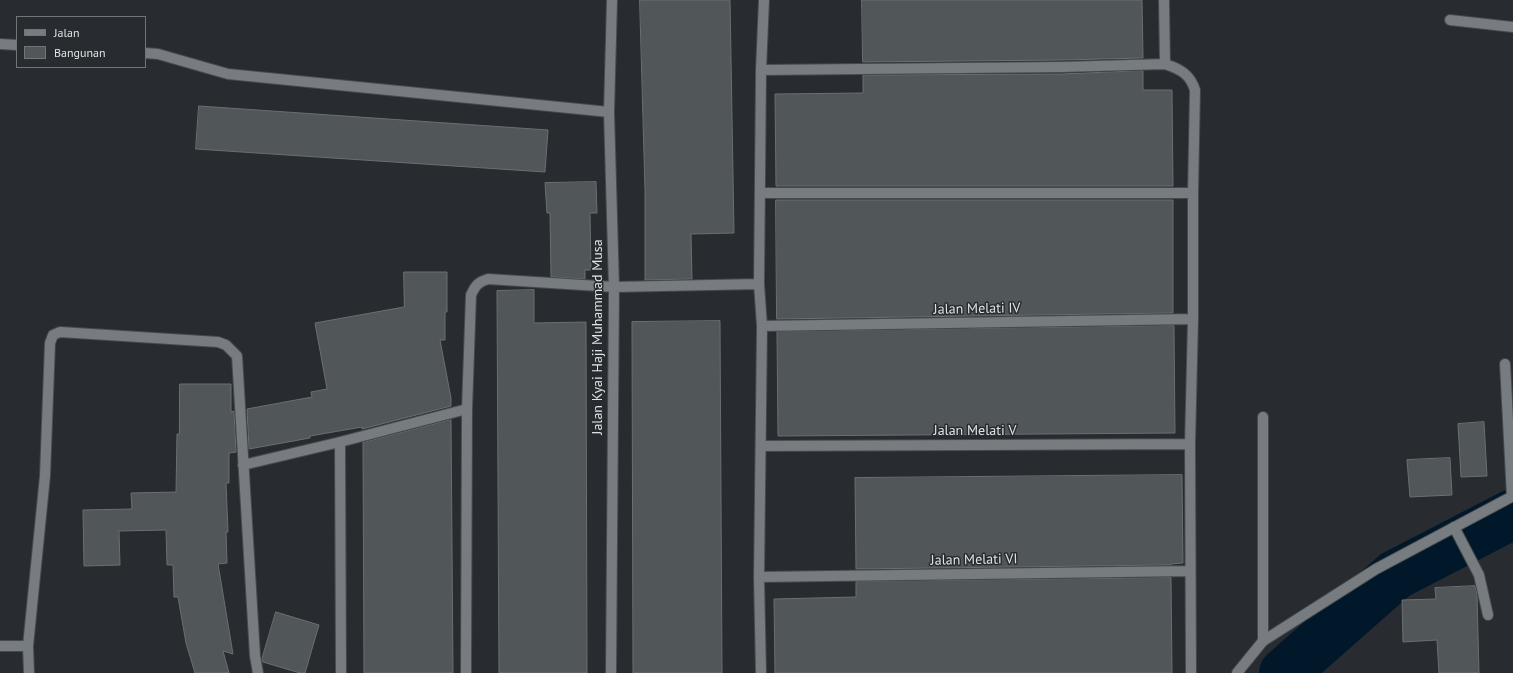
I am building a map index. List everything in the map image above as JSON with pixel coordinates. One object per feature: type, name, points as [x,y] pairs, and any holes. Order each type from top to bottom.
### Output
[{"type":"street","name":"Jalan Kyai Haji Muhammad Musa","points":[[612,0],[609,112],[614,287],[612,673]]},
{"type":"street","points":[[761,673],[759,577],[762,326],[759,284],[761,70],[764,0]]},
{"type":"street","points":[[1164,0],[1166,64]]},
{"type":"street","points":[[1450,20],[1513,28]]},
{"type":"street","points":[[0,44],[16,45]]},
{"type":"street","points":[[146,53],[158,54],[228,74],[609,112]]},
{"type":"street","points":[[761,70],[1062,67],[1166,64],[1178,68],[1193,82],[1195,90],[1193,319],[1190,444],[1191,673]]},
{"type":"street","points":[[760,193],[1193,193]]},
{"type":"street","points":[[466,673],[466,409],[471,295],[477,284],[488,279],[614,287],[759,284]]},
{"type":"street","name":"Jalan Melati IV","points":[[762,326],[1193,319]]},
{"type":"street","points":[[29,673],[28,646],[45,476],[50,343],[53,335],[60,332],[218,342],[226,345],[237,356],[255,648],[258,673]]},
{"type":"street","points":[[1236,673],[1263,641],[1376,569],[1456,531],[1512,496],[1505,364]]},
{"type":"street","points":[[243,465],[340,442],[466,409]]},
{"type":"street","points":[[1263,417],[1263,641]]},
{"type":"street","points":[[340,442],[341,673]]},
{"type":"street","name":"Jalan Melati V","points":[[761,446],[1190,444]]},
{"type":"street","points":[[1456,531],[1479,575],[1488,615]]},
{"type":"street","name":"Jalan Melati VI","points":[[759,577],[1190,571]]},
{"type":"street","points":[[0,646],[28,646]]},
{"type":"building","points":[[640,0],[730,0],[734,233],[691,234],[692,279],[645,280],[645,191]]},
{"type":"building","points":[[862,0],[1142,0],[1143,58],[863,62]]},
{"type":"building","points":[[1143,71],[1143,90],[1172,90],[1173,186],[776,186],[775,94],[863,93],[863,75],[1062,74]]},
{"type":"building","points":[[199,106],[548,130],[545,172],[196,149]]},
{"type":"building","points":[[596,182],[597,213],[590,213],[591,270],[585,270],[585,279],[551,277],[550,213],[547,213],[545,183]]},
{"type":"building","points":[[776,200],[1173,200],[1173,313],[777,319]]},
{"type":"building","points":[[404,272],[447,272],[445,340],[440,340],[451,398],[451,406],[362,429],[362,427],[310,436],[310,438],[249,449],[247,409],[312,397],[311,392],[327,389],[315,323],[404,307]]},
{"type":"building","points":[[534,290],[534,323],[586,322],[587,673],[499,673],[497,291]]},
{"type":"building","points":[[720,321],[722,673],[633,673],[632,322]]},
{"type":"building","points":[[1174,326],[1175,433],[778,436],[777,332]]},
{"type":"building","points":[[180,384],[231,384],[231,412],[234,411],[236,452],[229,453],[229,483],[226,483],[228,532],[226,532],[227,563],[218,564],[233,654],[223,651],[229,673],[195,673],[186,643],[178,597],[174,597],[173,565],[167,565],[166,530],[119,531],[120,565],[84,566],[83,510],[132,509],[131,493],[176,492]]},
{"type":"building","points":[[451,420],[453,673],[364,673],[363,443]]},
{"type":"building","points":[[1484,422],[1487,476],[1461,477],[1458,424]]},
{"type":"building","points":[[1450,458],[1452,495],[1410,497],[1407,460]]},
{"type":"building","points":[[1182,475],[1183,563],[1171,565],[856,569],[855,478]]},
{"type":"building","points":[[1171,578],[1172,673],[775,673],[774,599],[856,597],[856,582]]},
{"type":"building","points":[[1475,586],[1477,594],[1479,673],[1439,673],[1437,640],[1403,642],[1402,600],[1436,599],[1435,588]]},
{"type":"building","points":[[276,612],[319,625],[305,673],[300,673],[263,662],[262,659]]},
{"type":"waterway","points":[[1284,673],[1395,575],[1513,514]]}]
